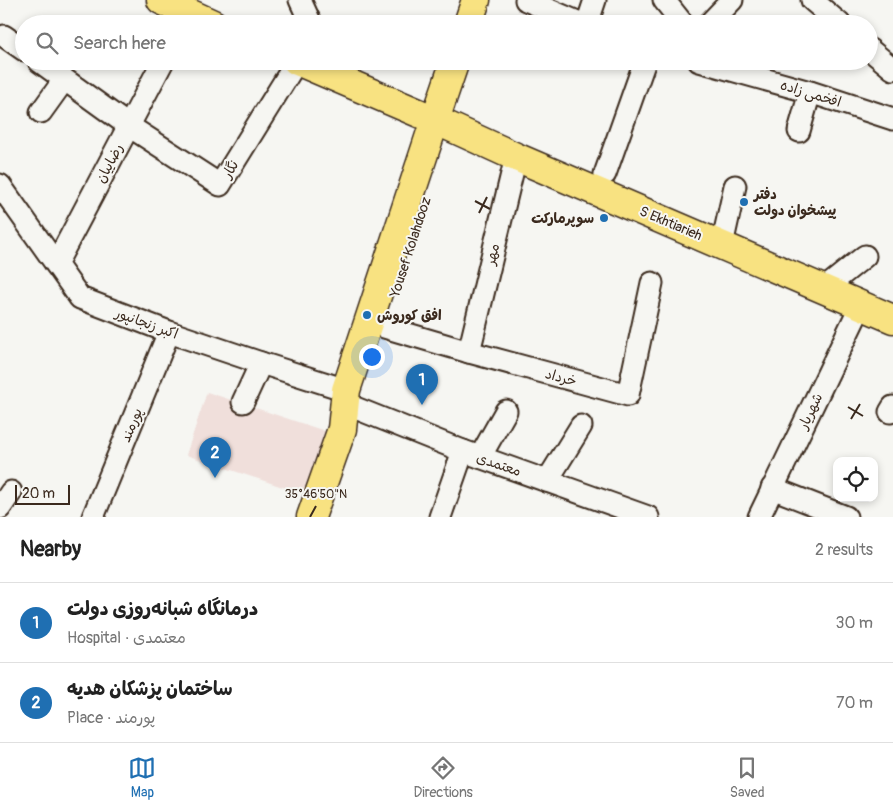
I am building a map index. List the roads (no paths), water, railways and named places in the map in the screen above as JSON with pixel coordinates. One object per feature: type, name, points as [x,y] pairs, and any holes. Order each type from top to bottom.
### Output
[{"type":"main road","points":[[161,0],[181,15]]},
{"type":"main road","points":[[471,15],[476,0]]},
{"type":"main road","points":[[484,15],[488,0]]},
{"type":"main road","name":"S Ekhtiarieh","points":[[332,70],[442,124],[516,157],[893,319]]},
{"type":"main road","name":"Yousef Kolahdooz","points":[[347,408],[368,376],[384,327],[442,124],[454,70]]},
{"type":"main road","name":"Yousef Kolahdooz","points":[[311,517],[442,124],[465,70]]},
{"type":"street","points":[[300,0],[307,15]]},
{"type":"street","points":[[526,0],[561,15]]},
{"type":"street","points":[[590,15],[595,0]]},
{"type":"street","points":[[664,0],[676,15]]},
{"type":"street","points":[[718,15],[732,0]]},
{"type":"street","points":[[813,0],[830,15]]},
{"type":"street","points":[[4,36],[15,44]]},
{"type":"street","points":[[878,56],[893,69]]},
{"type":"street","points":[[51,70],[129,126]]},
{"type":"street","name":"رضاییان","points":[[56,264],[158,70]]},
{"type":"street","name":"نگار","points":[[129,126],[220,185],[291,70]]},
{"type":"street","points":[[605,174],[642,70]]},
{"type":"street","name":"افخمی زاده","points":[[731,70],[810,92],[893,119]]},
{"type":"street","points":[[41,112],[64,80]]},
{"type":"street","points":[[798,131],[810,92]]},
{"type":"street","name":"مهر","points":[[469,352],[516,157]]},
{"type":"street","points":[[722,245],[735,186]]},
{"type":"street","name":"اکبر زنجانپور","points":[[2,192],[80,298],[168,332],[261,363],[347,408]]},
{"type":"street","points":[[824,289],[865,256]]},
{"type":"street","name":"خرداد","points":[[384,327],[628,395],[652,283]]},
{"type":"street","name":"شهریار","points":[[759,517],[861,305]]},
{"type":"street","name":"پورمند","points":[[93,517],[168,332]]},
{"type":"street","points":[[243,402],[261,363]]},
{"type":"street","name":"معتمدی","points":[[347,408],[648,517]]},
{"type":"street","points":[[440,517],[472,454],[506,411]]},
{"type":"street","points":[[547,481],[581,426]]},
{"type":"street","points":[[772,488],[846,517]]},
{"type":"place","name":"دفتر پیشخوان دولت","points":[[744,202]]},
{"type":"place","name":"سوپرمارکت","points":[[604,218]]},
{"type":"place","name":"افق کوروش","points":[[367,315]]},
{"type":"place","name":"درمانگاه شبانه‌روزی دولت","points":[[422,405]]},
{"type":"place","name":"ساختمان پزشکان هدیه","points":[[215,478]]}]
